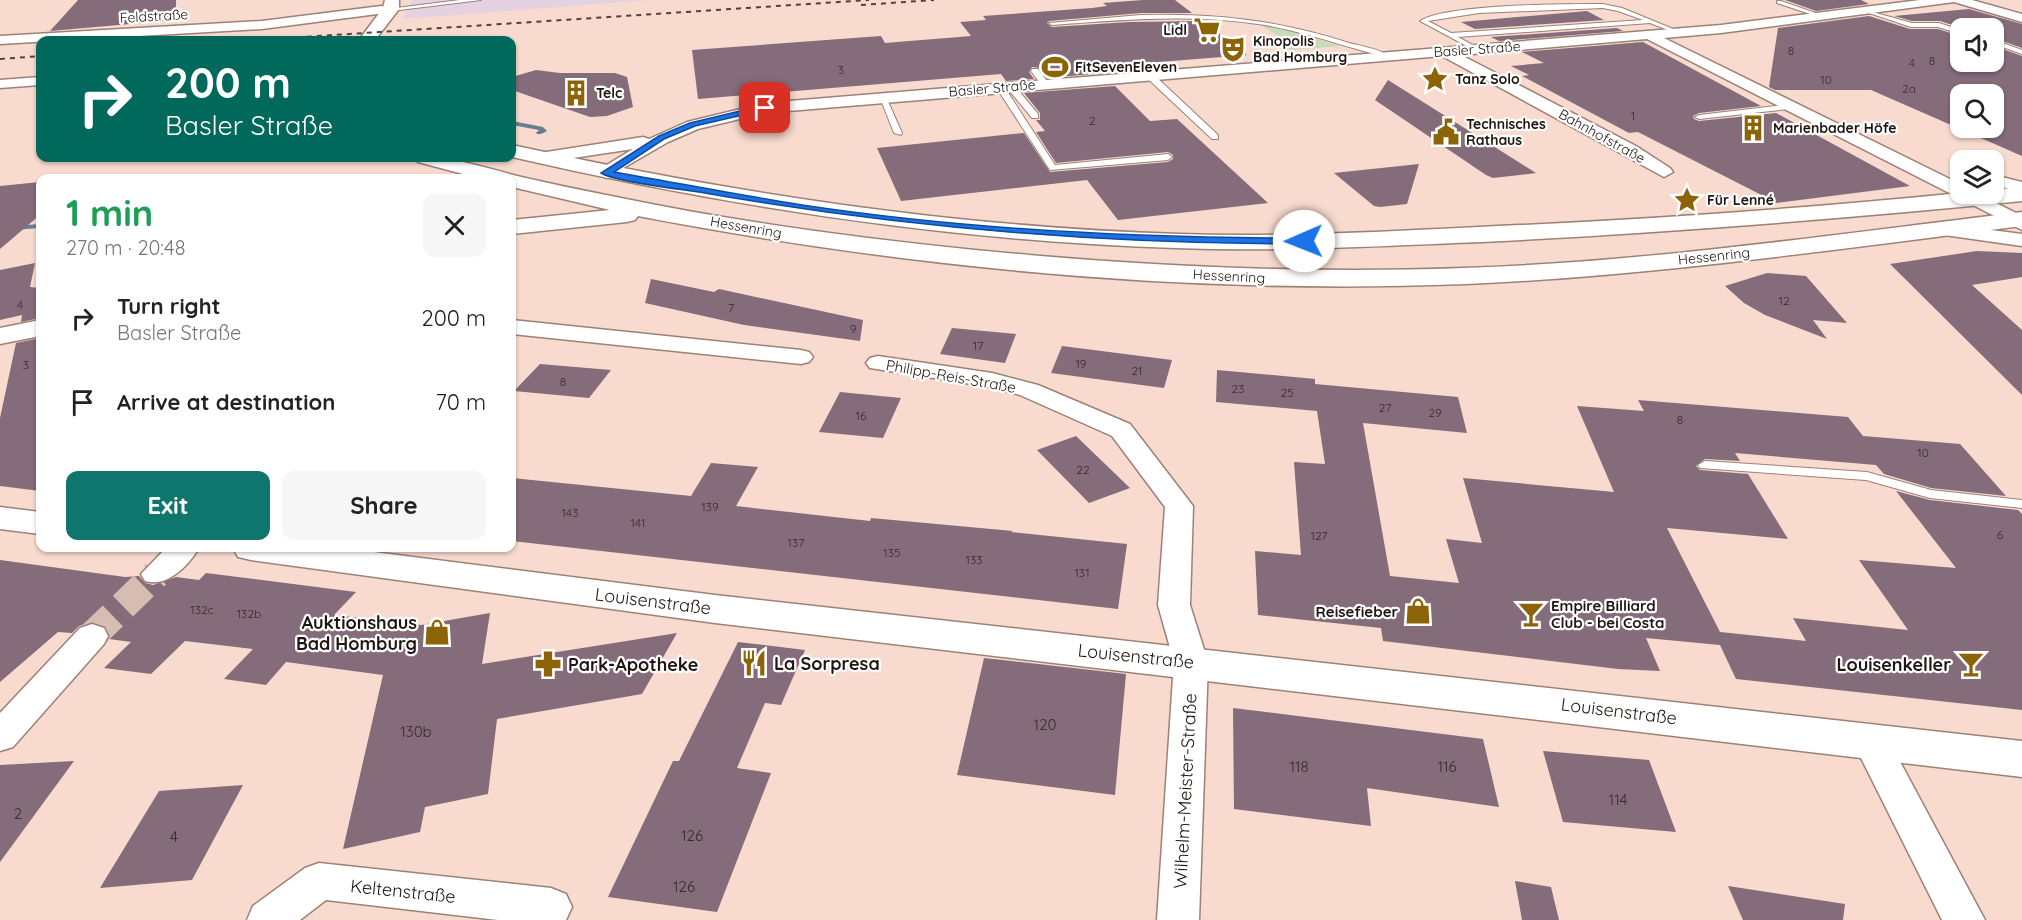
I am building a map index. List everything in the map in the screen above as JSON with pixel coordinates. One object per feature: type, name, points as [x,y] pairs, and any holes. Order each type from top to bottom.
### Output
[{"type":"street","name":"Basler Straße","points":[[606,173],[662,138],[693,125],[744,111],[882,97],[1443,51],[1472,46],[1680,33],[1827,18],[1949,0]]},
{"type":"street","points":[[1959,0],[2022,18]]},
{"type":"street","name":"Feldstraße","points":[[70,36],[262,25],[386,8]]},
{"type":"street","points":[[369,36],[386,8]]},
{"type":"street","points":[[1680,33],[1705,44]]},
{"type":"street","points":[[1648,35],[1713,65],[1916,168],[1950,181]]},
{"type":"street","name":"Feldstraße","points":[[0,40],[36,38]]},
{"type":"street","name":"Bahnhofstraße","points":[[1443,51],[1630,150],[1664,172]]},
{"type":"street","points":[[1713,65],[1742,63],[1950,172]]},
{"type":"street","points":[[0,84],[36,81]]},
{"type":"street","name":"Hessenring","points":[[540,158],[600,150],[662,138]]},
{"type":"street","name":"Hessenring","points":[[516,152],[606,173],[803,208],[1020,232],[1178,241],[1324,240],[1677,224],[1913,206],[1950,198]]},
{"type":"street","points":[[436,162],[470,174]]},
{"type":"street","points":[[1940,166],[1950,169]]},
{"type":"street","points":[[1913,206],[1919,185],[1916,168]]},
{"type":"street","points":[[516,213],[606,173]]},
{"type":"street","name":"Hessenring","points":[[516,182],[665,213],[826,240],[1013,261],[1255,278],[1469,276],[1679,260],[1938,229],[2020,222]]},
{"type":"street","points":[[2004,189],[2022,187]]},
{"type":"street","name":"Hessenring","points":[[2004,193],[2022,194]]},
{"type":"street","points":[[1997,204],[2020,222]]},
{"type":"street","points":[[516,227],[665,213]]},
{"type":"street","points":[[1013,261],[1006,249],[1008,241],[1020,232]]},
{"type":"street","points":[[516,327],[801,357]]},
{"type":"street","points":[[0,336],[36,329]]},
{"type":"street","name":"Philipp-Reis-Straße","points":[[878,363],[1011,385],[1029,390],[1121,430],[1179,506],[1174,605],[1191,662]]},
{"type":"street","points":[[0,518],[36,522]]},
{"type":"street","points":[[156,574],[180,552]]},
{"type":"street","name":"Louisenstraße","points":[[281,552],[715,609],[2022,759]]},
{"type":"street","points":[[0,737],[92,636]]},
{"type":"street","name":"Wilhelm-Meister-Straße","points":[[1178,920],[1191,662]]},
{"type":"street","points":[[1870,740],[1964,920]]},
{"type":"street","name":"Keltenstraße","points":[[268,920],[319,882],[551,907]]},
{"type":"lane","points":[[386,8],[478,0]]},
{"type":"lane","points":[[1779,2],[1827,18]]},
{"type":"lane","points":[[1472,46],[1423,21],[1432,16],[1593,6],[1613,7],[1680,33]]},
{"type":"lane","points":[[1871,12],[1911,25],[1939,25],[1950,29]]},
{"type":"lane","points":[[1052,23],[1155,15],[1233,18],[1288,27],[1385,55]]},
{"type":"lane","points":[[1449,35],[1652,22]]},
{"type":"lane","points":[[2004,46],[2022,52]]},
{"type":"lane","points":[[1035,71],[1045,84]]},
{"type":"lane","points":[[1150,76],[1215,137]]},
{"type":"lane","points":[[1006,87],[1035,116]]},
{"type":"lane","points":[[1006,87],[1053,168],[1168,157]]},
{"type":"lane","points":[[882,97],[898,134]]},
{"type":"lane","points":[[1699,117],[1794,106]]},
{"type":"lane","points":[[1705,465],[1867,476],[1930,494],[2022,504]]},
{"type":"shaded area","points":[[413,0],[649,0],[403,19]]},
{"type":"green space","points":[[1249,24],[1263,24],[1341,46],[1291,50],[1286,48],[1295,47],[1261,25]]},
{"type":"building","points":[[78,0],[176,0],[176,20],[50,31]]},
{"type":"building","points":[[1175,0],[1192,13],[1141,13],[1047,23],[1052,27],[1129,22],[1203,21],[1247,55],[1096,67],[1103,73],[1047,78],[1040,68],[1032,67],[1029,72],[1034,79],[1006,81],[1001,74],[698,99],[692,50],[881,36],[885,43],[971,36],[960,22],[986,20],[983,16],[1092,8],[1107,6],[1103,3]]},
{"type":"building","points":[[1785,0],[1861,0],[1869,4],[1816,11]]},
{"type":"building","points":[[1969,9],[2001,18],[1950,18],[1950,24],[1940,21],[1912,21],[1894,16]]},
{"type":"building","points":[[1587,11],[1604,20],[1475,29],[1461,22]]},
{"type":"building","points":[[1869,16],[1910,29],[1938,29],[1950,33],[1950,72],[2004,72],[2004,50],[2022,56],[2022,156],[1981,138],[2004,138],[2004,84],[1950,84],[1950,125],[1871,90],[1775,90],[1769,87],[1778,28]]},
{"type":"building","points":[[2004,19],[2022,24],[2022,48],[2004,42]]},
{"type":"building","points":[[1617,28],[1623,31],[1499,41],[1491,37]]},
{"type":"building","name":"Marienbader Höfe","points":[[1643,42],[1761,106],[1699,113],[1693,116],[1694,119],[1699,121],[1776,113],[1910,186],[1777,203],[1638,132],[1629,133],[1522,76],[1529,75],[1511,66],[1544,63],[1522,52]]},
{"type":"building","name":"Telc","points":[[536,70],[560,73],[615,73],[627,77],[633,107],[607,116],[590,117],[516,91],[516,76]]},
{"type":"building","points":[[1388,80],[1536,173],[1493,178],[1486,175],[1375,100]]},
{"type":"building","points":[[1115,86],[1150,121],[1177,119],[1268,203],[1118,220],[1087,180],[901,201],[877,148],[1024,133],[1050,172],[1168,162],[1173,159],[1173,155],[1168,152],[1056,163],[1036,132],[1045,131],[1036,120],[1040,120],[1040,113],[1024,93]]},
{"type":"building","points":[[1419,164],[1407,204],[1380,207],[1374,206],[1334,173]]},
{"type":"building","points":[[36,182],[36,218],[0,249],[0,186]]},
{"type":"building","points":[[1977,251],[2022,253],[2022,277],[1972,285],[2022,330],[2022,395],[1890,264]]},
{"type":"building","points":[[35,263],[30,287],[36,288],[36,319],[21,322],[22,315],[0,320],[0,270]]},
{"type":"building","points":[[1767,273],[1806,276],[1847,323],[1813,320],[1827,339],[1765,315],[1744,303],[1725,286]]},
{"type":"building","points":[[651,279],[714,292],[719,289],[863,320],[860,341],[744,325],[645,303]]},
{"type":"building","points":[[952,328],[1016,334],[1005,363],[940,354]]},
{"type":"building","points":[[36,339],[36,490],[0,486],[0,418],[16,343]]},
{"type":"building","points":[[1062,346],[1172,360],[1164,388],[1051,373]]},
{"type":"building","points":[[540,364],[611,370],[589,398],[516,391]]},
{"type":"building","points":[[1217,370],[1315,379],[1315,384],[1458,397],[1467,433],[1363,423],[1390,576],[1459,583],[1446,539],[1482,543],[1463,478],[1614,492],[1577,406],[1644,411],[1638,400],[1848,417],[1863,436],[1960,444],[2006,496],[1931,488],[1884,474],[1876,465],[1735,453],[1740,461],[1705,459],[1696,466],[1700,470],[1748,474],[1788,539],[1667,528],[1720,632],[1806,641],[1793,618],[1908,630],[1859,560],[1956,568],[1896,491],[1930,500],[2018,510],[2022,514],[2022,710],[1736,679],[1720,645],[1646,638],[1660,671],[1618,669],[1383,641],[1381,628],[1258,615],[1255,551],[1301,555],[1294,462],[1325,464],[1317,411],[1216,402]]},
{"type":"building","points":[[840,392],[901,398],[883,438],[819,432]]},
{"type":"building","points":[[1076,436],[1130,488],[1089,503],[1037,450]]},
{"type":"building","points":[[711,463],[758,467],[736,506],[870,521],[871,518],[1127,544],[1118,609],[516,541],[516,478],[691,496]]},
{"type":"building","points":[[0,560],[125,577],[139,576],[145,583],[153,585],[176,577],[199,580],[206,573],[356,592],[334,615],[421,625],[490,613],[482,664],[677,633],[642,694],[497,719],[488,794],[425,807],[420,832],[343,849],[383,675],[286,662],[266,685],[224,679],[253,649],[185,641],[151,674],[104,668],[131,642],[109,639],[106,627],[91,622],[79,626],[72,633],[58,632],[0,682]]},
{"type":"building","points":[[738,642],[805,650],[781,705],[765,703],[737,768],[771,773],[717,912],[608,897],[673,761],[679,761]]},
{"type":"building","points":[[984,658],[1126,674],[1115,795],[957,775]]},
{"type":"building","points":[[1233,708],[1483,739],[1499,807],[1367,788],[1371,826],[1234,809]]},
{"type":"building","points":[[1543,751],[1649,760],[1676,832],[1563,822]]},
{"type":"building","points":[[74,761],[0,862],[0,765]]},
{"type":"building","points":[[243,785],[192,880],[100,888],[159,791]]},
{"type":"building","points":[[1515,881],[1551,887],[1559,920],[1522,920]]},
{"type":"building","points":[[1728,886],[1845,904],[1843,920],[1743,920]]},
{"type":"waterway","points":[[516,124],[541,128],[544,131],[539,133]]},
{"type":"waterway","points":[[0,229],[36,226]]},
{"type":"tunnel","points":[[92,636],[156,574]]},
{"type":"railway","points":[[318,36],[869,0]]},
{"type":"railway","points":[[861,5],[934,0]]},
{"type":"railway","points":[[0,59],[36,56]]},
{"type":"place","name":"Lidl","points":[[1207,30]]},
{"type":"place","name":"Kinopolis Bad Homburg","points":[[1233,49]]},
{"type":"place","name":"FitSevenEleven","points":[[1055,67]]},
{"type":"place","name":"Tanz Solo","points":[[1435,79]]},
{"type":"place","name":"Telc","points":[[576,93]]},
{"type":"place","name":"Marienbader Höfe","points":[[1753,128]]},
{"type":"place","name":"Technisches Rathaus","points":[[1446,132]]},
{"type":"place","name":"Für Lenné","points":[[1687,200]]},
{"type":"place","name":"Reisefieber","points":[[1418,611]]},
{"type":"place","name":"Empire Billiard Club - bei Costa","points":[[1531,614]]},
{"type":"place","name":"Auktionshaus Bad Homburg","points":[[437,632]]},
{"type":"place","name":"La Sorpresa","points":[[754,663]]},
{"type":"place","name":"Park-Apotheke","points":[[548,664]]},
{"type":"place","name":"Louisenkeller","points":[[1971,664]]},
{"type":"route","points":[[765,108],[744,111],[693,125],[662,138],[606,173],[803,208],[1020,232],[1178,241],[1304,241]]}]
